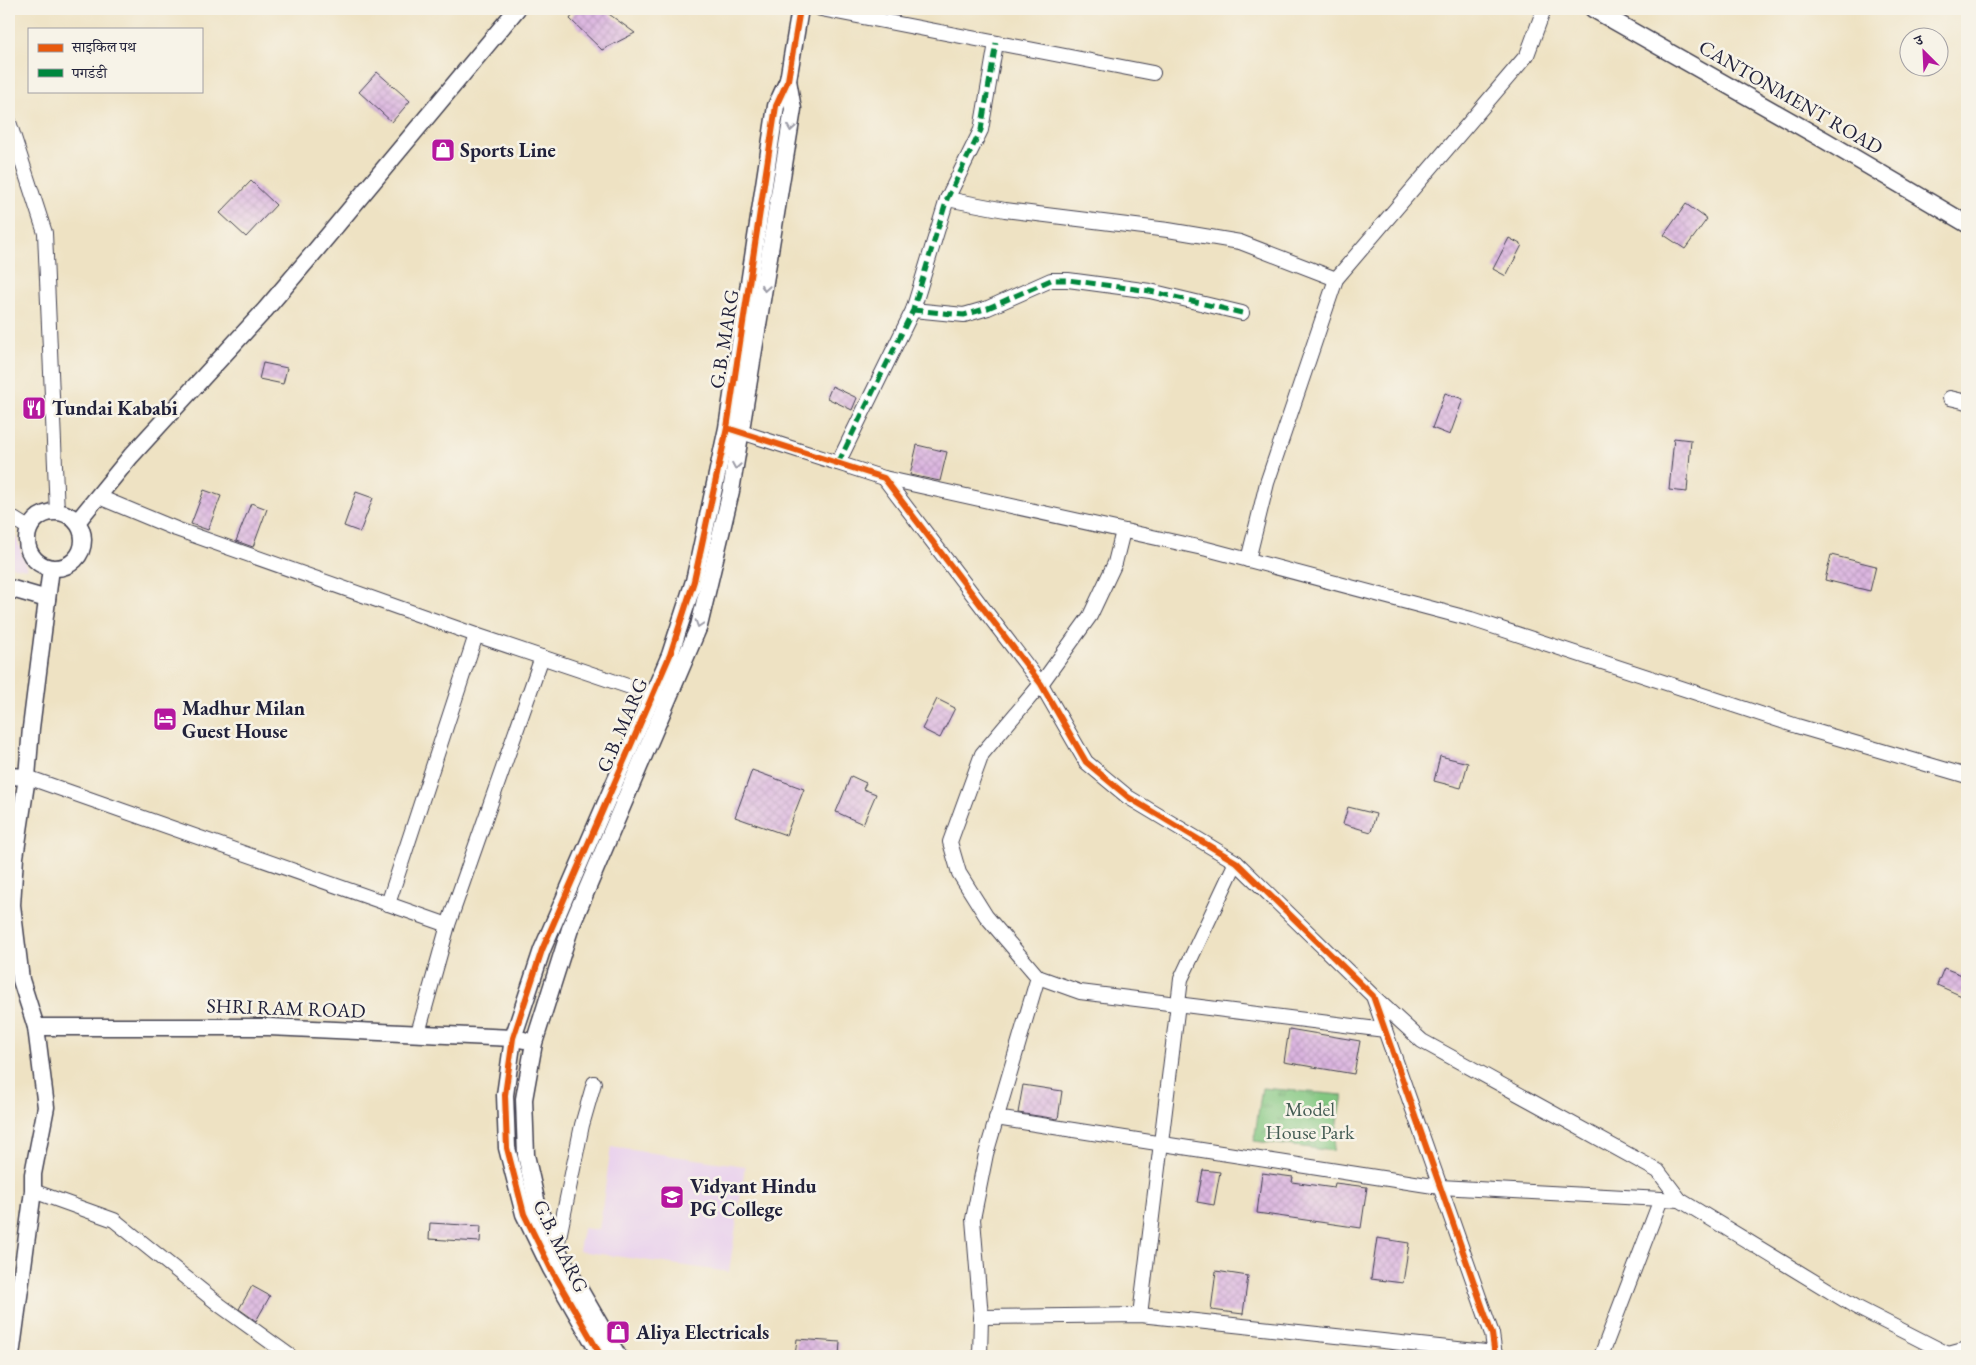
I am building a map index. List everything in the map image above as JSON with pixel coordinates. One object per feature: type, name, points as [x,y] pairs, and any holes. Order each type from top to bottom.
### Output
[{"type":"street","points":[[77,522],[131,456],[258,317],[316,250],[517,9]]},
{"type":"street","name":"G.B. MARG","points":[[601,1356],[551,1269],[524,1214],[507,1148],[504,1095],[513,1038],[542,950],[660,697],[670,655],[694,581],[734,430],[776,106],[788,80],[800,9]]},
{"type":"street","points":[[822,9],[1153,73]]},
{"type":"street","points":[[1248,560],[1267,483],[1336,279],[1527,56],[1544,9]]},
{"type":"street","name":"CANTONMENT ROAD","points":[[1593,9],[1826,141],[1967,224]]},
{"type":"street","points":[[838,463],[913,310],[946,199],[980,130],[996,43]]},
{"type":"street","points":[[9,122],[45,233],[57,512]]},
{"type":"street","points":[[946,199],[1005,210],[1168,230],[1240,242],[1336,279]]},
{"type":"street","points":[[913,310],[964,315],[988,308],[1051,280],[1068,280],[1150,291],[1242,313]]},
{"type":"street","points":[[1950,398],[1967,402]]},
{"type":"street","points":[[734,430],[884,478],[1123,530],[1248,560],[1471,619],[1797,726],[1967,776]]},
{"type":"street","points":[[884,478],[1041,684],[1086,762],[1128,797],[1236,862],[1422,1042],[1658,1171],[1680,1200],[1856,1307],[1947,1355],[1967,1349]]},
{"type":"street","points":[[99,497],[176,528],[476,636],[660,697],[570,928],[534,1043],[524,1099],[526,1155],[538,1208],[557,1247],[618,1356]]},
{"type":"street","points":[[57,512],[70,516],[77,522],[82,530],[84,540],[82,550],[70,564],[61,568],[51,568],[42,566],[34,559],[29,552],[27,543],[30,529],[36,519],[44,514],[57,512]]},
{"type":"street","points":[[9,516],[30,529]]},
{"type":"street","points":[[1123,530],[1115,562],[1090,616],[1041,684],[982,754],[950,842],[959,873],[986,916],[1038,977],[1080,992],[1385,1030]]},
{"type":"street","points":[[11,1356],[33,1192],[33,1174],[46,1107],[36,1027],[21,980],[12,905],[15,857],[27,777],[31,728],[51,568]]},
{"type":"street","points":[[9,588],[47,599]]},
{"type":"street","points":[[388,904],[476,636]]},
{"type":"street","points":[[418,1033],[448,924],[542,657]]},
{"type":"street","points":[[9,776],[27,777],[448,924]]},
{"type":"street","points":[[1140,1315],[1181,978],[1236,862]]},
{"type":"street","points":[[980,1356],[981,1317],[973,1218],[986,1154],[1038,977]]},
{"type":"street","points":[[981,1317],[1140,1315],[1495,1354],[1492,1334],[1373,996]]},
{"type":"street","name":"SHRI RAM ROAD","points":[[36,1027],[268,1027],[513,1038],[534,1043]]},
{"type":"street","points":[[557,1247],[582,1125],[594,1083]]},
{"type":"street","points":[[996,1118],[1440,1187],[1680,1200]]},
{"type":"street","points":[[33,1192],[114,1220],[221,1306],[290,1356]]},
{"type":"street","points":[[1601,1356],[1661,1199]]},
{"type":"shaded area","points":[[9,533],[16,537],[27,569],[9,566]]},
{"type":"shaded area","name":"Vidyant Hindu PG College","points":[[611,1147],[745,1166],[729,1272],[579,1251],[583,1228],[599,1230]]},
{"type":"green space","name":"Model House Park","points":[[1262,1088],[1343,1095],[1333,1151],[1254,1141]]},
{"type":"building","points":[[577,9],[602,9],[635,33],[602,50],[570,19]]},
{"type":"building","points":[[377,72],[410,101],[392,122],[359,92]]},
{"type":"building","points":[[251,181],[276,205],[246,237],[220,213]]},
{"type":"building","points":[[1686,204],[1707,219],[1685,249],[1664,235]]},
{"type":"building","points":[[1509,238],[1522,245],[1506,276],[1493,269]]},
{"type":"building","points":[[263,363],[287,368],[283,384],[259,379]]},
{"type":"building","points":[[832,386],[857,398],[852,410],[827,398]]},
{"type":"building","points":[[1445,393],[1463,399],[1450,435],[1432,428]]},
{"type":"building","points":[[1674,438],[1691,440],[1687,492],[1669,490]]},
{"type":"building","points":[[917,445],[947,452],[940,481],[910,475]]},
{"type":"building","points":[[204,490],[221,496],[208,530],[191,524]]},
{"type":"building","points":[[356,492],[373,498],[360,532],[344,526]]},
{"type":"building","points":[[251,503],[267,509],[253,547],[236,541]]},
{"type":"building","points":[[1831,555],[1876,566],[1870,591],[1825,580]]},
{"type":"building","points":[[937,699],[955,708],[940,738],[922,729]]},
{"type":"building","points":[[1440,756],[1468,763],[1461,788],[1434,781]]},
{"type":"building","points":[[752,770],[804,789],[786,835],[735,817]]},
{"type":"building","points":[[851,776],[866,783],[863,789],[876,794],[863,824],[836,812]]},
{"type":"building","points":[[1348,807],[1376,814],[1371,832],[1343,824]]},
{"type":"building","points":[[1944,968],[1967,977],[1967,990],[1964,997],[1937,985]]},
{"type":"building","points":[[1289,1029],[1360,1041],[1354,1074],[1284,1062]]},
{"type":"building","points":[[1023,1085],[1062,1091],[1058,1119],[1018,1113]]},
{"type":"building","points":[[1203,1170],[1220,1172],[1214,1205],[1197,1202]]},
{"type":"building","points":[[1262,1173],[1293,1177],[1292,1182],[1334,1188],[1335,1183],[1367,1187],[1361,1228],[1257,1213]]},
{"type":"building","points":[[430,1223],[481,1226],[480,1242],[429,1239]]},
{"type":"building","points":[[1377,1238],[1409,1243],[1403,1283],[1371,1279]]},
{"type":"building","points":[[1216,1271],[1248,1276],[1243,1314],[1211,1310]]},
{"type":"building","points":[[252,1286],[270,1296],[256,1321],[239,1309]]},
{"type":"building","points":[[797,1339],[840,1342],[839,1356],[795,1356]]},
{"type":"marked path","points":[[838,463],[913,310],[947,199],[981,130],[996,43]]},
{"type":"marked path","points":[[913,310],[964,315],[988,308],[1051,280],[1068,280],[1150,291],[1242,313]]},
{"type":"cycle path","points":[[601,1356],[551,1269],[524,1214],[507,1148],[505,1095],[513,1038],[542,950],[670,655],[694,581],[727,428],[776,106],[788,80],[800,9]]},
{"type":"cycle path","points":[[727,428],[884,478],[1041,684],[1086,762],[1128,797],[1236,862],[1373,996],[1492,1334],[1495,1356]]},
{"type":"place","name":"Sports Line","points":[[443,150]]},
{"type":"place","name":"Tundai Kababi","points":[[34,408]]},
{"type":"place","name":"Madhur Milan Guest House","points":[[165,719]]},
{"type":"place","name":"Vidyant Hindu PG College","points":[[672,1197]]},
{"type":"place","name":"Aliya Electricals","points":[[618,1332]]}]
